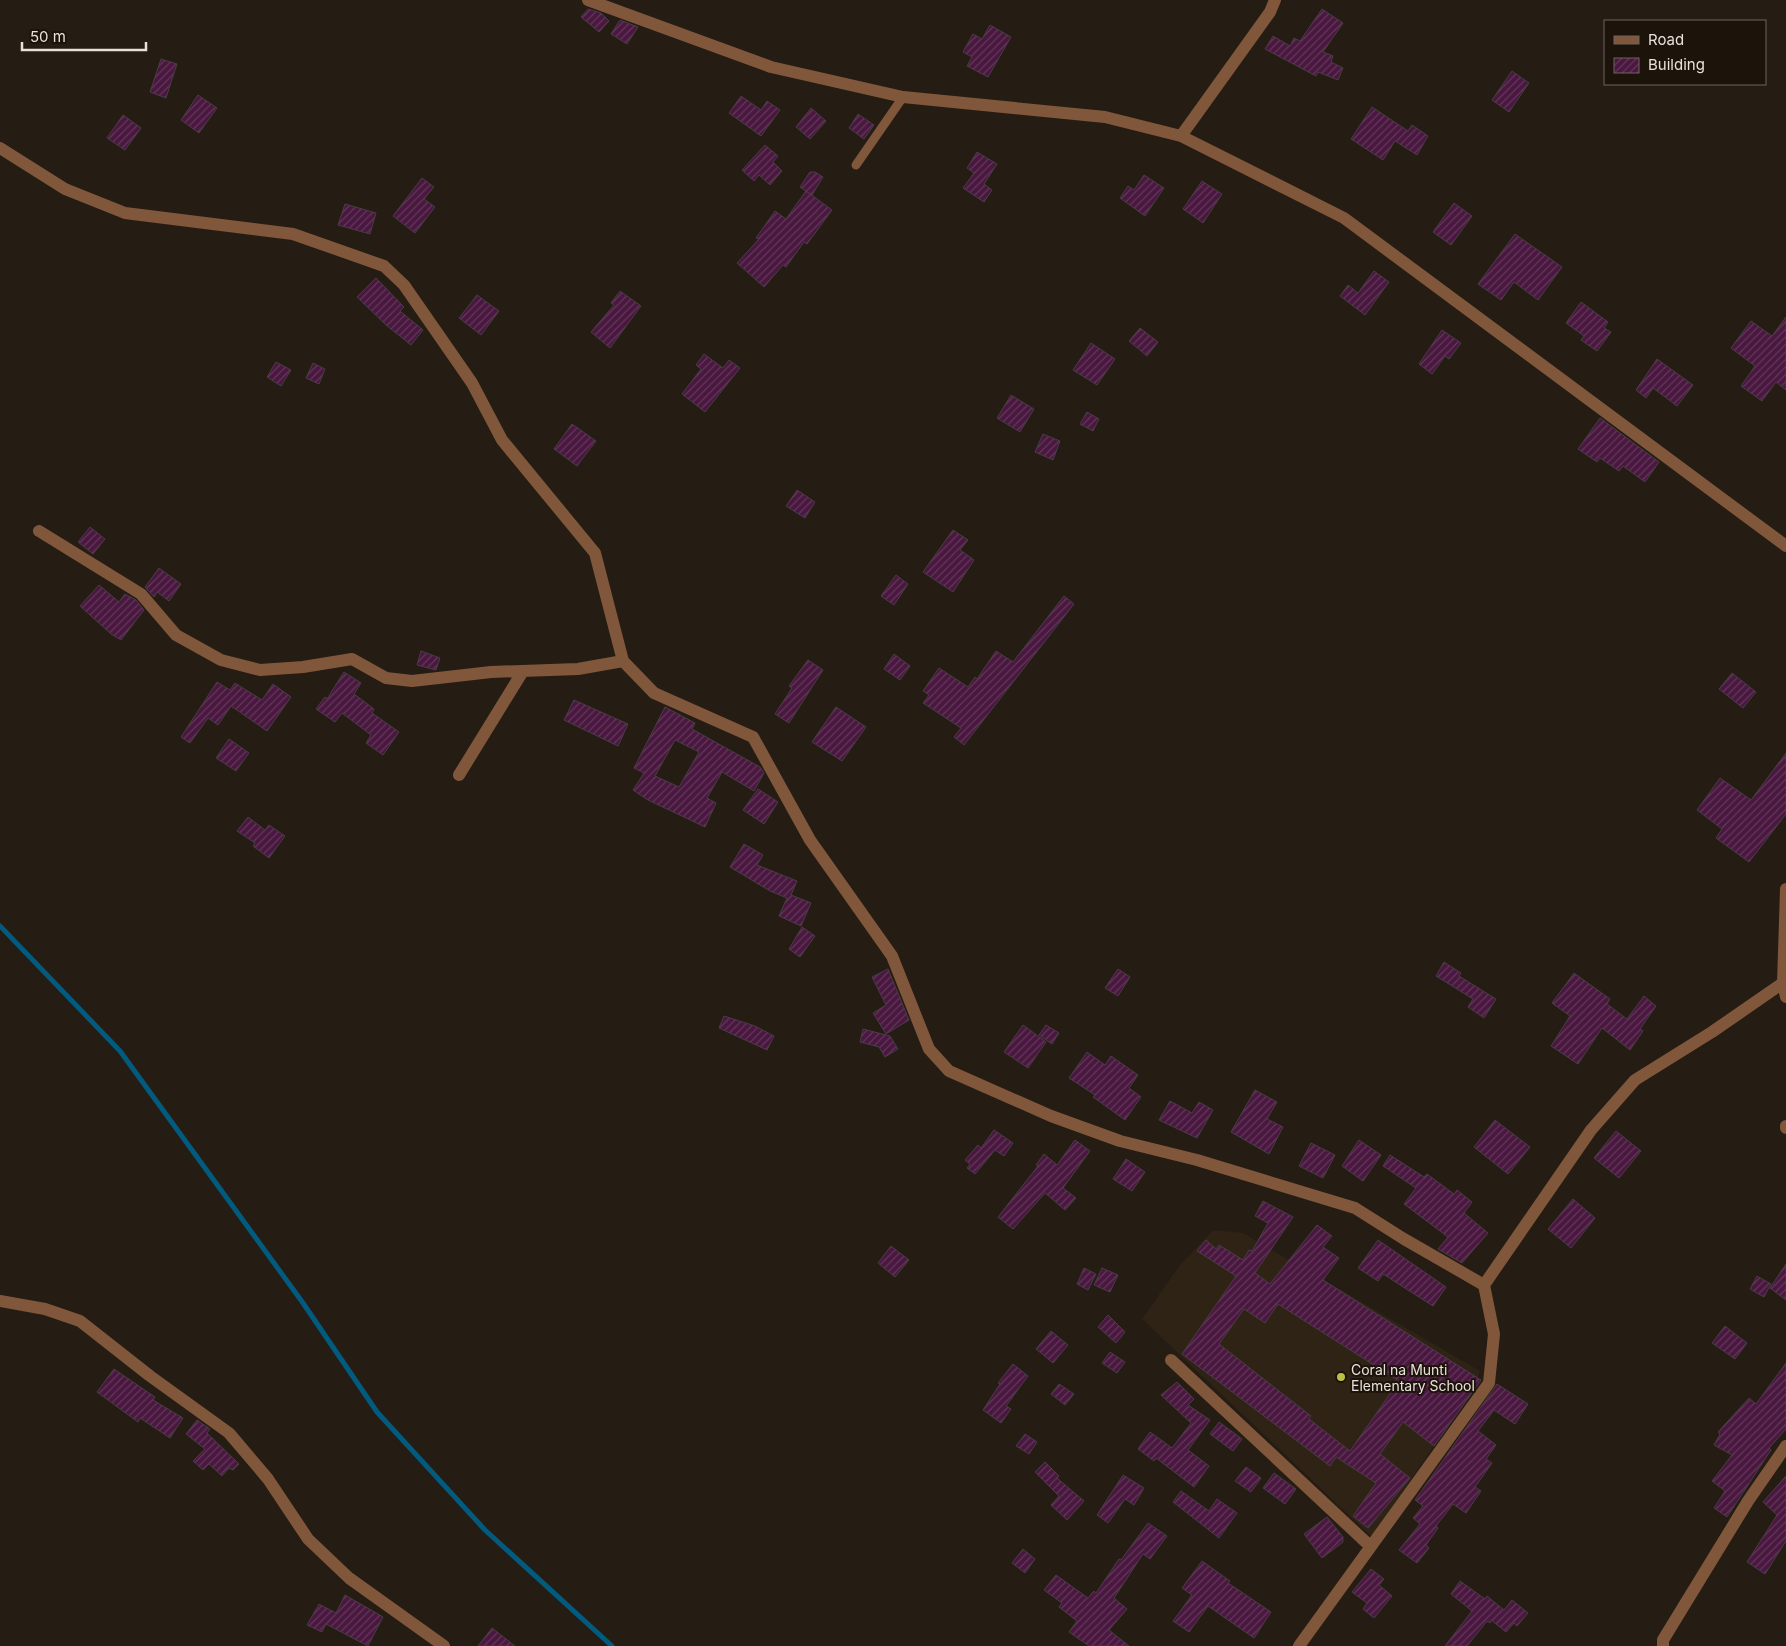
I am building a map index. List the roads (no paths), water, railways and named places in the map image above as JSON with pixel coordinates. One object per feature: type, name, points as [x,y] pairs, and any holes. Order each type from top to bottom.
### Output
[{"type":"street","points":[[588,0],[770,67],[903,97],[1105,117],[1181,136],[1344,218],[1786,546]]},
{"type":"street","points":[[1181,136],[1270,12],[1276,0]]},
{"type":"street","points":[[0,148],[65,189],[125,213],[293,234],[384,266],[404,285],[472,383],[502,440],[595,552],[623,661],[654,693],[754,738],[810,840],[892,956],[929,1049],[949,1071],[1051,1116],[1120,1141],[1196,1160],[1355,1208],[1404,1239],[1484,1285]]},
{"type":"street","points":[[39,531],[141,594],[176,635],[221,660],[260,670],[303,667],[352,659],[386,678],[412,681],[491,672],[578,670],[623,661]]},
{"type":"street","points":[[459,775],[523,672]]},
{"type":"street","points":[[1786,889],[1783,983],[1786,997]]},
{"type":"street","points":[[1299,1646],[1489,1384],[1494,1334],[1484,1285],[1591,1130],[1635,1080],[1712,1032],[1783,983]]},
{"type":"street","points":[[0,1301],[45,1309],[80,1321],[150,1376],[229,1433],[268,1479],[308,1539],[349,1578],[444,1646]]},
{"type":"street","points":[[1171,1360],[1370,1546]]},
{"type":"street","points":[[1663,1646],[1663,1640],[1748,1501],[1786,1446]]},
{"type":"lane","points":[[856,165],[903,97]]},
{"type":"waterway","points":[[0,926],[120,1051],[303,1303],[377,1412],[485,1530],[612,1646]]},
{"type":"place","name":"Coral na Munti Elementary School","points":[[1341,1377]]}]
